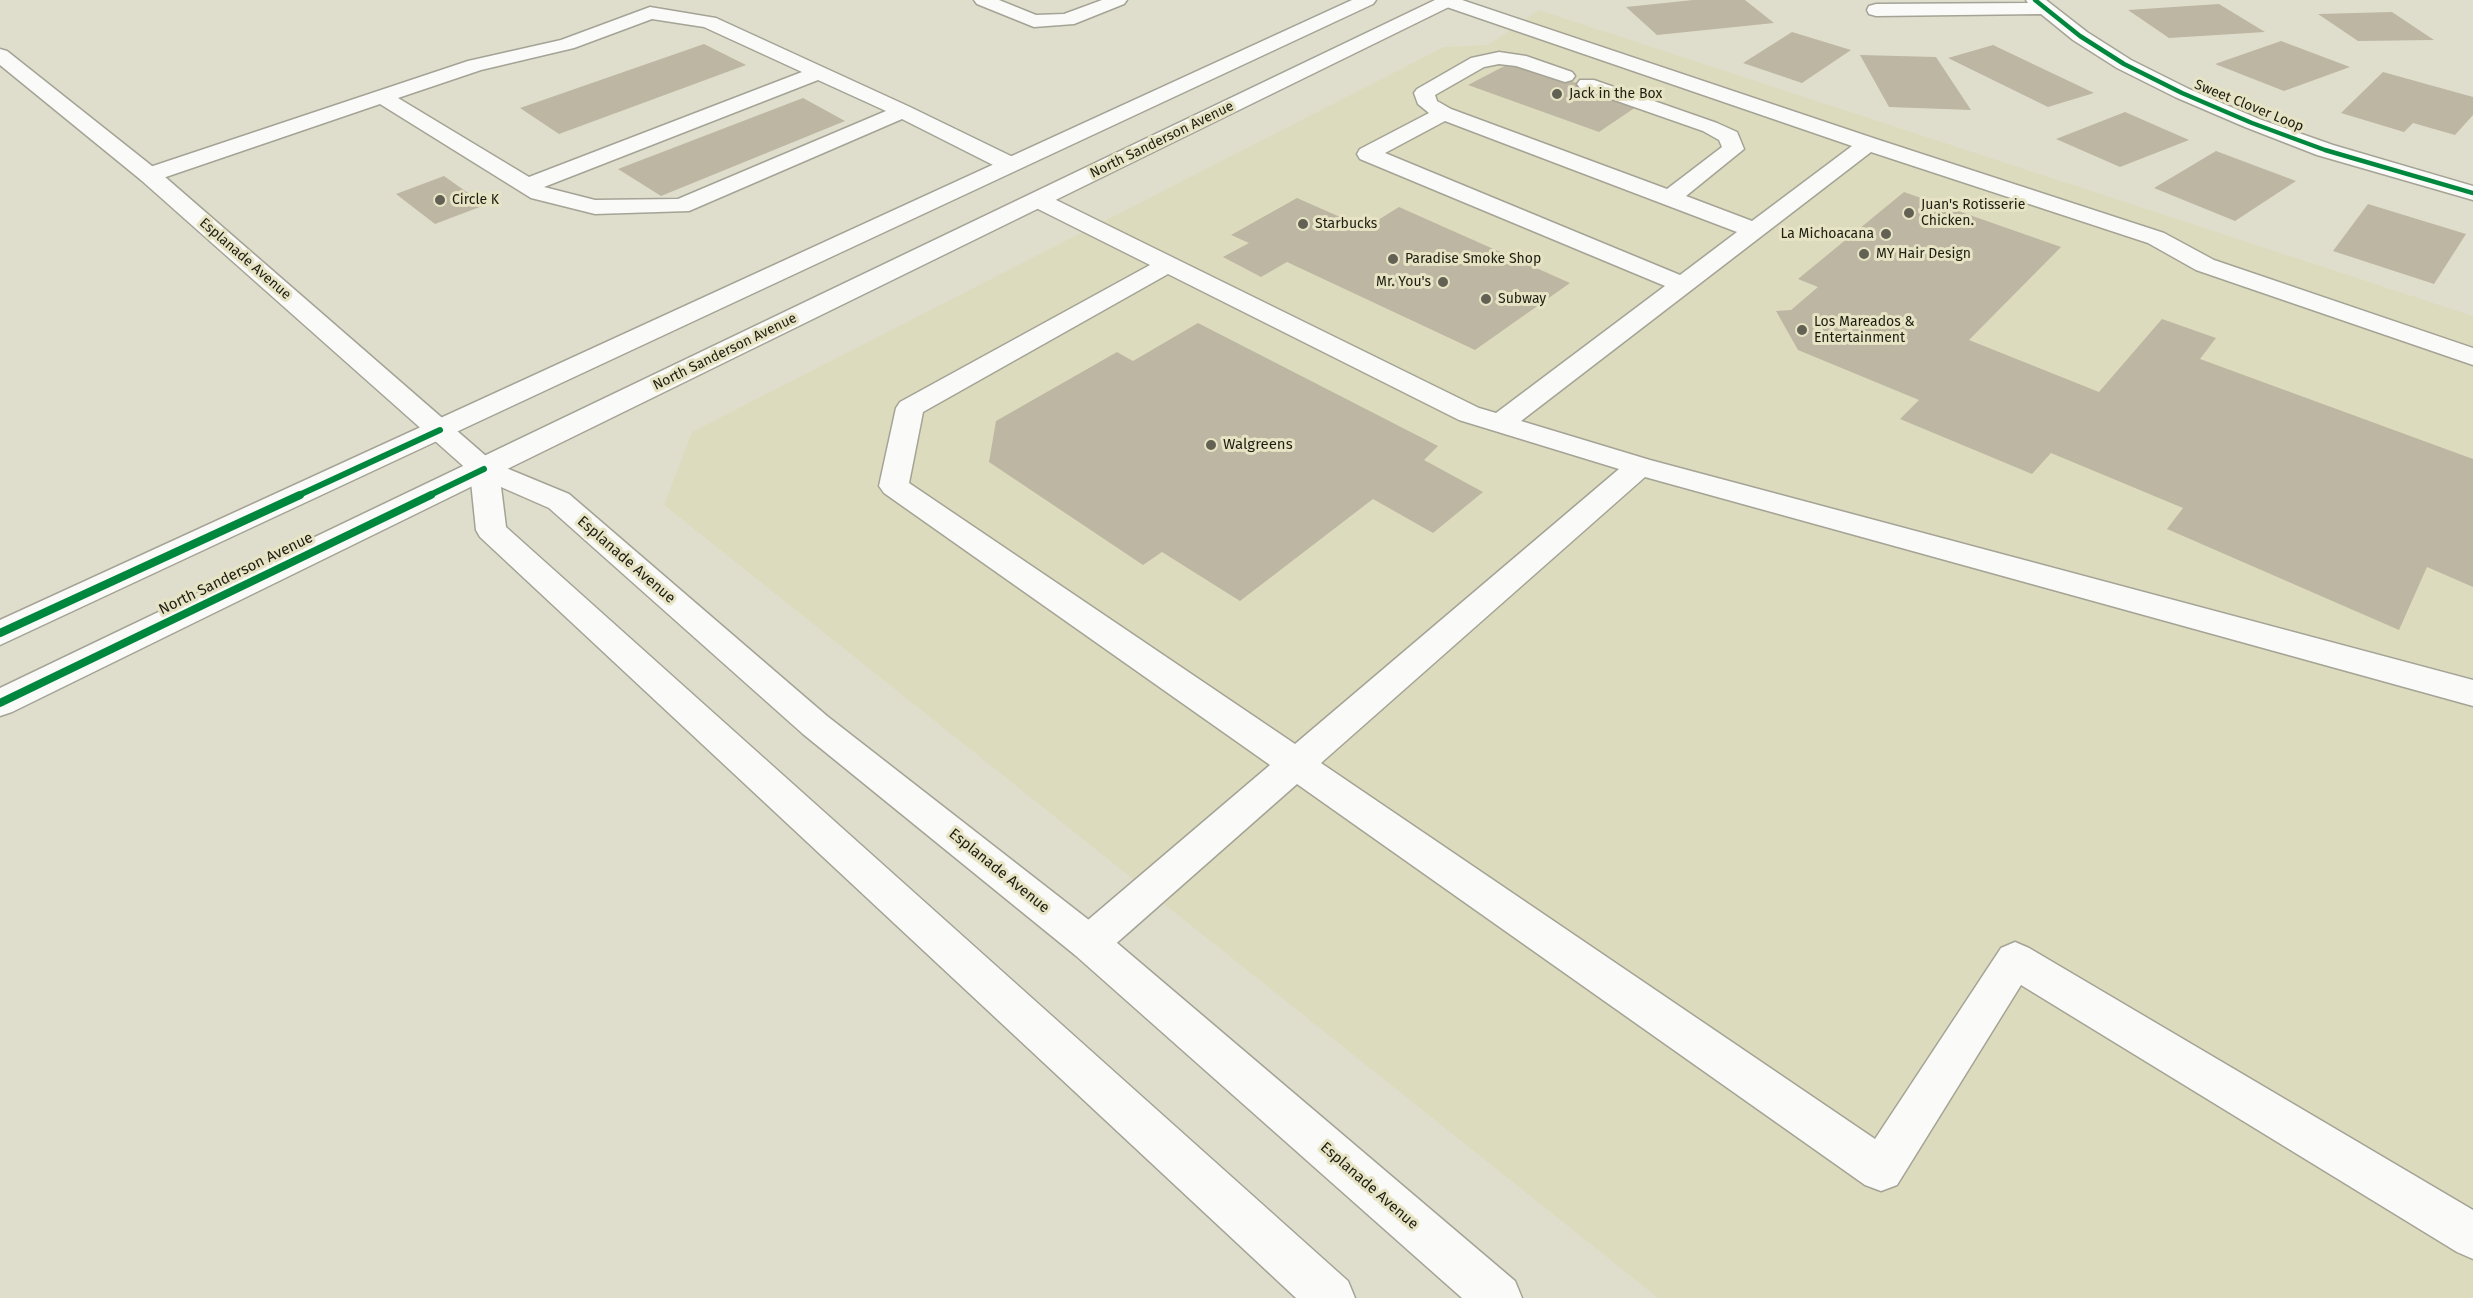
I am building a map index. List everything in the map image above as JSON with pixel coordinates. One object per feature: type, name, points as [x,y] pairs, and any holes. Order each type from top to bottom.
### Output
[{"type":"main road","points":[[149,175],[474,65],[567,44],[687,0]]},
{"type":"main road","points":[[983,0],[1034,21],[1067,21],[1118,0]]},
{"type":"main road","points":[[0,633],[1367,0]]},
{"type":"main road","points":[[1446,0],[1868,144],[2156,237],[2205,266],[2473,357]]},
{"type":"main road","name":"North Sanderson Avenue","points":[[0,703],[1446,0]]},
{"type":"main road","points":[[1876,10],[2039,4]]},
{"type":"main road","name":"Sweet Clover Loop","points":[[2039,4],[2080,36],[2124,64],[2182,93],[2252,123],[2325,150],[2473,193]]},
{"type":"main road","points":[[650,13],[709,22],[903,111],[1009,164]]},
{"type":"main road","name":"Esplanade Avenue","points":[[0,55],[149,175],[484,469],[559,501],[815,725],[1089,943],[1498,1298]]},
{"type":"main road","points":[[1564,76],[1519,60],[1499,58],[1478,62],[1424,93],[1428,104],[1444,113],[1754,230]]},
{"type":"main road","points":[[528,185],[820,72]]},
{"type":"main road","points":[[1587,84],[1710,127],[1729,137],[1733,149],[1670,198]]},
{"type":"main road","points":[[381,96],[539,192],[595,207],[681,206],[903,111]]},
{"type":"main road","points":[[1444,113],[1368,154],[1683,285]]},
{"type":"main road","points":[[1501,423],[1868,144]]},
{"type":"main road","points":[[1038,200],[1469,414],[1640,466],[2473,693]]},
{"type":"main road","points":[[1167,265],[910,408],[894,486],[1881,1169],[2015,960],[2473,1236]]},
{"type":"main road","points":[[1089,943],[1640,466]]},
{"type":"main road","points":[[484,469],[491,530],[1331,1298]]},
{"type":"shaded area","points":[[1539,10],[2473,316],[2473,1298],[1658,1298],[664,505],[692,432],[1444,47],[1488,45]]},
{"type":"building","points":[[1693,0],[1745,0],[1774,23],[1657,35],[1626,7]]},
{"type":"building","points":[[2219,4],[2265,32],[2169,38],[2128,10]]},
{"type":"building","points":[[2392,12],[2434,40],[2358,41],[2318,14]]},
{"type":"building","points":[[1792,32],[1851,50],[1802,83],[1743,63]]},
{"type":"building","points":[[2281,41],[2350,67],[2284,91],[2215,64]]},
{"type":"building","points":[[704,44],[746,65],[559,134],[520,108]]},
{"type":"building","points":[[1993,45],[2094,93],[2048,107],[1948,58]]},
{"type":"building","points":[[1860,55],[1936,57],[1971,110],[1889,107]]},
{"type":"building","points":[[1514,61],[1639,105],[1599,132],[1468,85]]},
{"type":"building","points":[[2383,72],[2473,97],[2473,115],[2455,135],[2413,123],[2404,132],[2341,113]]},
{"type":"building","points":[[803,98],[845,121],[661,196],[618,169]]},
{"type":"building","points":[[2125,112],[2189,140],[2120,167],[2056,139]]},
{"type":"building","points":[[2216,151],[2296,181],[2235,221],[2154,188]]},
{"type":"building","name":"Circle K","points":[[444,176],[485,205],[435,224],[396,194]]},
{"type":"building","points":[[1904,192],[2061,247],[1969,340],[2099,392],[2162,319],[2216,338],[2200,359],[2473,459],[2473,587],[2427,567],[2399,630],[2167,529],[2183,508],[2051,453],[2032,474],[1900,419],[1919,400],[1798,350],[1776,311],[1791,310],[1818,287],[1798,279]]},
{"type":"building","points":[[1297,198],[1365,228],[1399,207],[1570,283],[1475,350],[1287,262],[1261,277],[1223,257],[1249,243],[1231,235]]},
{"type":"building","points":[[2368,204],[2466,234],[2434,284],[2333,251]]},
{"type":"building","points":[[1198,323],[1438,446],[1424,460],[1483,492],[1433,533],[1373,499],[1240,601],[1162,552],[1143,565],[989,462],[996,421],[1117,352],[1133,361]]},
{"type":"cycle path","points":[[2035,0],[2080,36],[2124,64],[2182,93],[2252,123],[2325,150],[2473,193]]},
{"type":"cycle path","points":[[0,633],[440,430]]},
{"type":"cycle path","points":[[0,703],[484,469]]},
{"type":"place","name":"Jack in the Box","points":[[1557,94]]},
{"type":"place","name":"Circle K","points":[[440,200]]},
{"type":"place","name":"Juan's Rotisserie Chicken.","points":[[1909,213]]},
{"type":"place","name":"Starbucks","points":[[1303,224]]},
{"type":"place","name":"La Michoacana","points":[[1886,234]]},
{"type":"place","name":"MY Hair Design","points":[[1864,254]]},
{"type":"place","name":"Paradise Smoke Shop","points":[[1393,259]]},
{"type":"place","name":"Mr. You's","points":[[1443,282]]},
{"type":"place","name":"Subway","points":[[1486,299]]},
{"type":"place","name":"Los Mareados & Entertainment","points":[[1802,330]]},
{"type":"place","name":"Walgreens","points":[[1211,445]]}]
